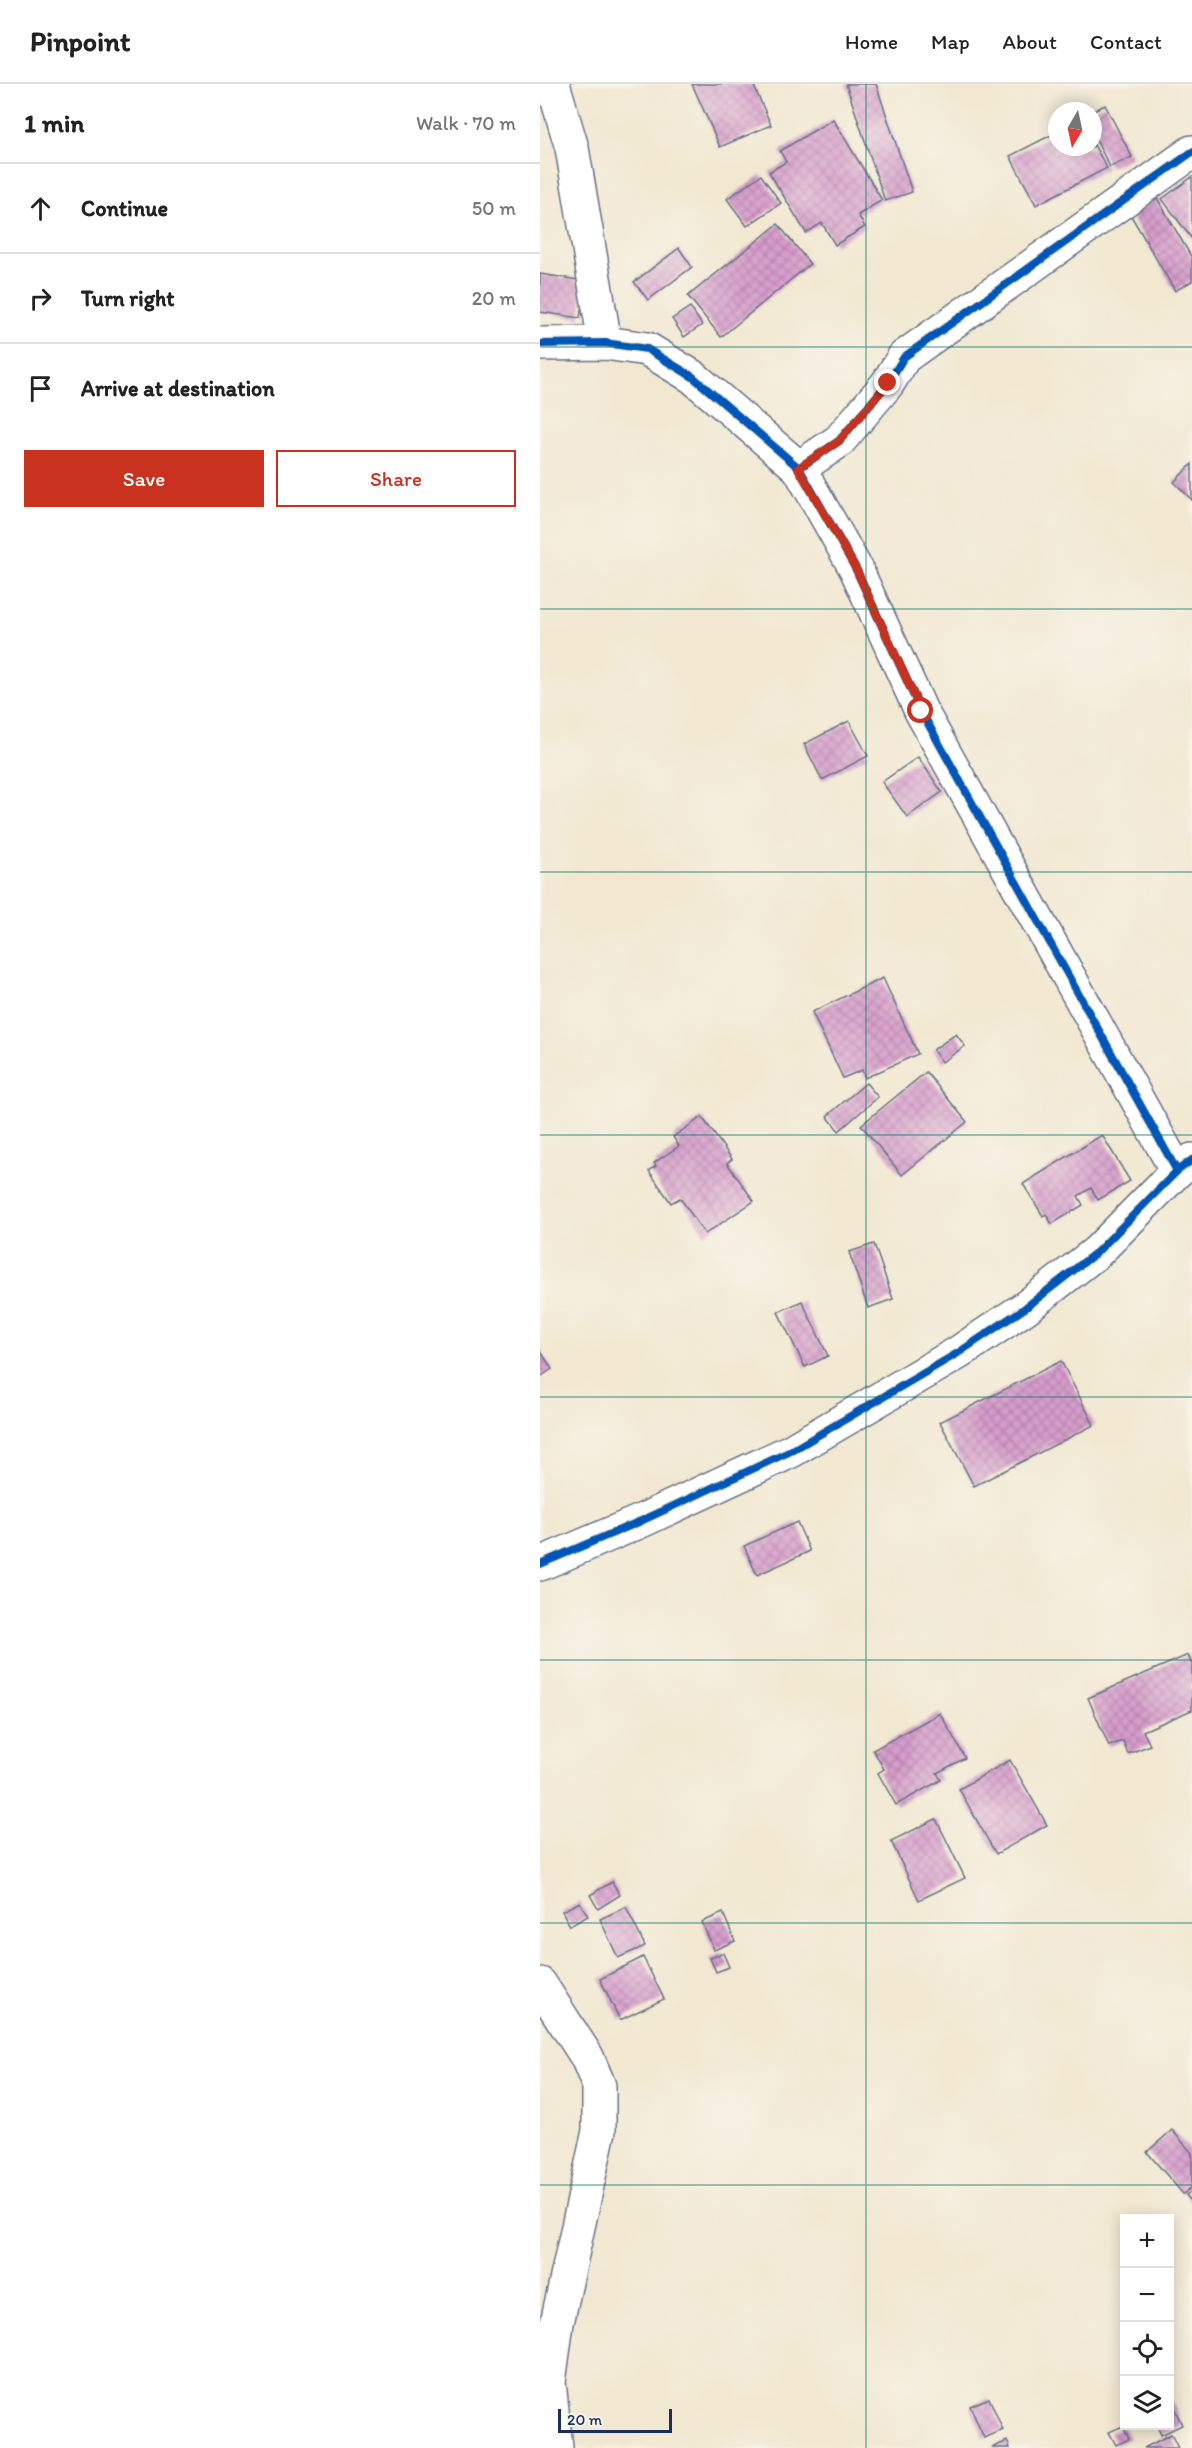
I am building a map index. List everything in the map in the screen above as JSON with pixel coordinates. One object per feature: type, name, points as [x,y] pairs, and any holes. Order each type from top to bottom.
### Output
[{"type":"street","points":[[553,84],[572,148],[605,343]]},
{"type":"street","points":[[798,468],[839,441],[888,383],[904,357],[1192,153]]},
{"type":"street","points":[[540,344],[605,343],[647,349],[693,377],[798,468],[856,569],[921,711],[1185,1166],[1097,1252],[1025,1308],[958,1353],[791,1452],[641,1521],[540,1564]]},
{"type":"street","points":[[540,1984],[587,2057],[599,2086],[598,2131],[557,2323],[549,2382],[556,2448]]},
{"type":"building","points":[[692,84],[753,84],[771,125],[720,147]]},
{"type":"building","points":[[846,84],[876,84],[912,192],[885,201]]},
{"type":"building","points":[[1105,105],[1132,157],[1110,167],[1102,151],[1102,106]]},
{"type":"building","points":[[833,119],[882,200],[858,215],[865,227],[835,245],[822,223],[806,233],[769,172],[786,162],[780,151]]},
{"type":"building","points":[[1048,137],[1048,156],[1100,156],[1107,168],[1036,205],[1010,156]]},
{"type":"building","points":[[761,175],[781,203],[747,226],[727,199]]},
{"type":"building","points":[[1192,177],[1192,239],[1162,199]]},
{"type":"building","points":[[1157,198],[1192,258],[1192,281],[1175,291],[1130,214]]},
{"type":"building","points":[[778,224],[810,264],[721,337],[688,296]]},
{"type":"building","points":[[679,248],[692,267],[648,300],[634,282]]},
{"type":"building","points":[[540,274],[585,281],[580,318],[540,312]]},
{"type":"building","points":[[690,307],[702,325],[684,337],[672,319]]},
{"type":"building","points":[[1192,464],[1192,500],[1174,482]]},
{"type":"building","points":[[849,721],[868,756],[822,780],[804,744]]},
{"type":"building","points":[[918,757],[942,792],[907,817],[882,782]]},
{"type":"building","points":[[883,978],[918,1054],[865,1078],[862,1070],[843,1078],[812,1012]]},
{"type":"building","points":[[956,1034],[965,1046],[942,1062],[933,1050]]},
{"type":"building","points":[[926,1072],[967,1122],[902,1175],[861,1125]]},
{"type":"building","points":[[866,1083],[878,1097],[839,1131],[827,1116]]},
{"type":"building","points":[[702,1117],[732,1159],[727,1163],[754,1201],[705,1234],[680,1198],[671,1203],[649,1171],[656,1166],[654,1163],[679,1146],[673,1137]]},
{"type":"building","points":[[1102,1135],[1130,1181],[1098,1200],[1091,1188],[1078,1196],[1083,1205],[1052,1224],[1046,1214],[1043,1216],[1023,1184]]},
{"type":"building","points":[[874,1244],[893,1299],[868,1308],[849,1252]]},
{"type":"building","points":[[802,1301],[828,1356],[805,1367],[778,1312]]},
{"type":"building","points":[[540,1350],[552,1369],[540,1377]]},
{"type":"building","points":[[1061,1361],[1094,1425],[974,1486],[940,1422]]},
{"type":"building","points":[[797,1522],[810,1551],[757,1575],[744,1546]]},
{"type":"building","points":[[1188,1655],[1192,1665],[1192,1710],[1143,1731],[1150,1745],[1128,1754],[1123,1741],[1109,1746],[1088,1698]]},
{"type":"building","points":[[940,1713],[965,1758],[937,1773],[941,1780],[896,1805],[878,1773],[884,1769],[873,1750]]},
{"type":"building","points":[[1010,1760],[1047,1825],[996,1854],[959,1789]]},
{"type":"building","points":[[936,1819],[965,1878],[919,1900],[891,1841]]},
{"type":"building","points":[[612,1882],[620,1895],[598,1909],[590,1895]]},
{"type":"building","points":[[580,1902],[588,1916],[570,1926],[562,1911]]},
{"type":"building","points":[[626,1907],[645,1946],[618,1958],[600,1919]]},
{"type":"building","points":[[723,1913],[735,1941],[714,1950],[702,1922]]},
{"type":"building","points":[[723,1953],[729,1967],[716,1972],[710,1958]]},
{"type":"building","points":[[643,1957],[664,1999],[620,2020],[600,1979]]},
{"type":"building","points":[[1172,2130],[1192,2153],[1192,2187],[1183,2194],[1147,2152]]},
{"type":"building","points":[[1192,2191],[1192,2203],[1186,2195]]},
{"type":"building","points":[[989,2398],[1003,2430],[984,2438],[970,2406]]},
{"type":"building","points":[[1174,2408],[1182,2425],[1174,2429]]},
{"type":"building","points":[[1120,2427],[1120,2430],[1125,2430],[1129,2439],[1116,2445],[1109,2432]]},
{"type":"building","points":[[1159,2430],[1172,2430],[1161,2435]]},
{"type":"building","points":[[1171,2434],[1178,2448],[1144,2448]]},
{"type":"building","points":[[1007,2441],[1010,2448],[992,2448]]},
{"type":"cycle path","points":[[540,344],[605,343],[647,349],[693,377],[799,468],[839,441],[888,383],[904,357],[1192,152]]},
{"type":"cycle path","points":[[799,468],[856,569],[921,711],[1177,1171]]},
{"type":"cycle path","points":[[540,1564],[641,1521],[791,1451],[958,1353],[1025,1308],[1097,1252],[1177,1171],[1192,1160]]},
{"type":"route","points":[[888,383],[839,441],[798,468],[856,569],[921,711]]}]
